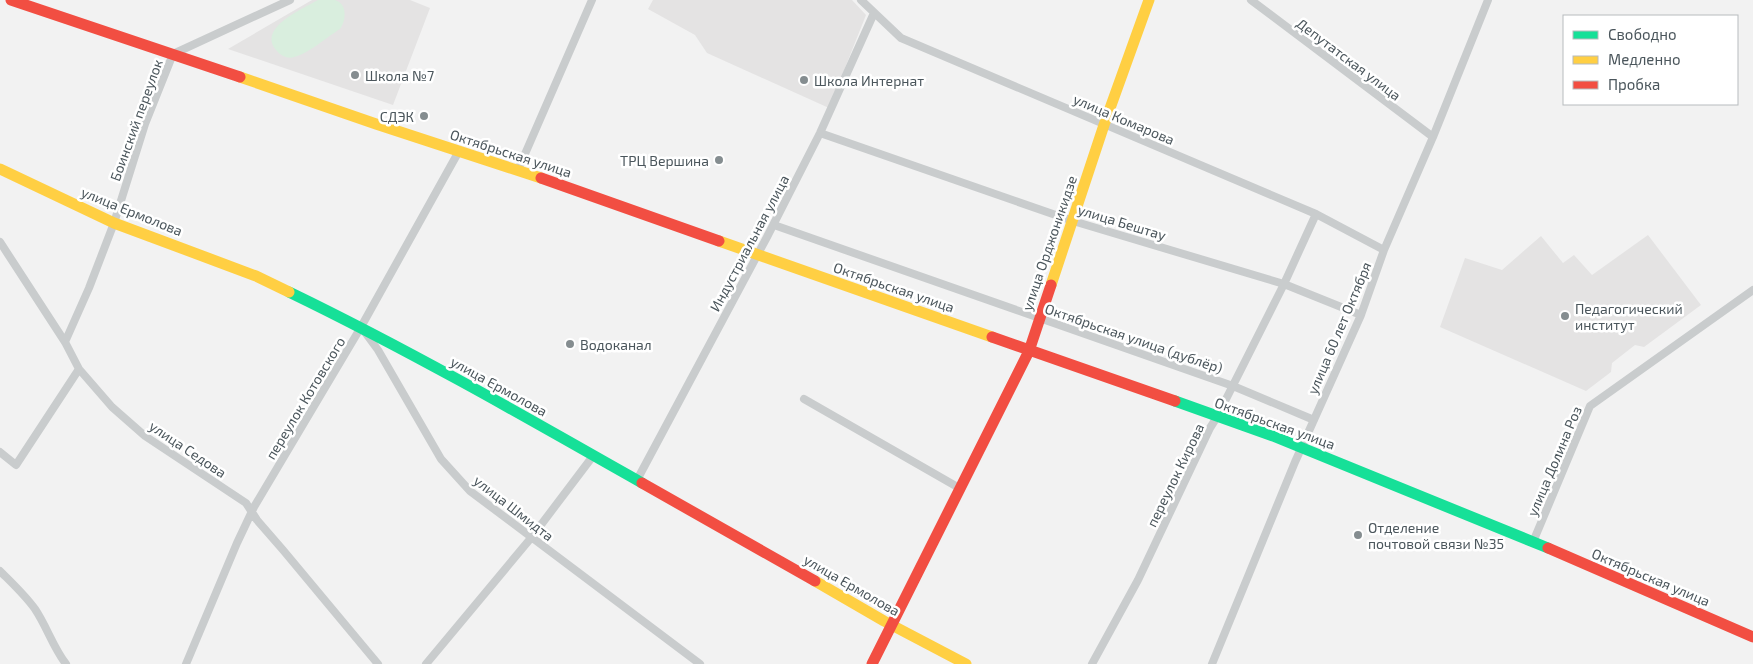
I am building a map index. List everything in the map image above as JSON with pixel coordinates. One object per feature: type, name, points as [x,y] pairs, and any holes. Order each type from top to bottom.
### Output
[{"type":"main road","name":"Октябрьская улица","points":[[11,0],[36,4],[173,54],[459,152],[518,170],[1302,447],[1533,542],[1753,637]]},
{"type":"main road","name":"улица Орджоникидзе","points":[[872,664],[1029,351],[1074,221],[1104,125],[1149,0]]},
{"type":"main road","name":"улица Ермолова","points":[[0,169],[114,223],[256,276],[361,327],[637,480],[892,625],[966,664]]},
{"type":"street","points":[[173,54],[290,0]]},
{"type":"street","points":[[518,170],[592,0]]},
{"type":"street","name":"улица Комарова","points":[[861,0],[901,38],[1316,214],[1384,250]]},
{"type":"street","name":"Депутатская улица","points":[[1251,0],[1433,137]]},
{"type":"street","name":"улица 60 лет Октября","points":[[1212,664],[1302,447],[1360,315],[1384,250],[1433,137],[1488,0]]},
{"type":"street","name":"Индустриальная улица","points":[[637,480],[774,224],[820,133],[874,13]]},
{"type":"street","name":"Боинский переулок","points":[[65,342],[89,288],[114,223],[145,124],[173,54]]},
{"type":"street","name":"улица Бештау","points":[[820,133],[1074,221],[1284,284],[1360,315]]},
{"type":"street","name":"переулок Котовского","points":[[186,664],[237,542],[252,513],[361,327],[459,152]]},
{"type":"street","name":"переулок Кирова","points":[[1092,664],[1138,580],[1210,428],[1284,284],[1316,214]]},
{"type":"street","name":"Октябрьская улица (дублёр)","points":[[774,224],[1233,386],[1314,420]]},
{"type":"street","name":"улица Седова","points":[[0,242],[65,342],[79,369],[112,407],[144,436],[246,503],[252,513],[378,664]]},
{"type":"street","name":"улица Долина Роз","points":[[1533,542],[1590,406],[1753,290]]},
{"type":"street","name":"улица Шмидта","points":[[361,327],[378,350],[441,459],[470,491],[700,664]]},
{"type":"street","points":[[0,452],[16,465],[79,369]]},
{"type":"street","points":[[804,399],[961,489]]},
{"type":"street","points":[[426,664],[531,538],[593,456]]},
{"type":"street","points":[[0,571],[34,608],[66,664]]},
{"type":"shaded area","name":"Школа №7","points":[[312,0],[410,0],[430,8],[393,105],[228,49]]},
{"type":"shaded area","name":"Школа Интернат","points":[[653,0],[852,0],[866,15],[829,108],[707,53],[695,35],[648,9]]},
{"type":"shaded area","name":"Педагогический институт","points":[[1648,235],[1701,305],[1644,347],[1635,345],[1612,363],[1611,372],[1586,391],[1440,327],[1465,258],[1502,270],[1541,236],[1563,263],[1574,255],[1592,275]]},
{"type":"green space","points":[[318,0],[335,0],[342,5],[345,13],[344,22],[340,29],[299,55],[289,58],[280,54],[272,43],[272,35],[277,27],[293,14]]},
{"type":"traffic: fast","points":[[289,292],[423,361],[642,483]]},
{"type":"traffic: fast","points":[[1175,401],[1273,436],[1548,548]]},
{"type":"traffic: slow","points":[[1051,285],[1104,125],[1149,0]]},
{"type":"traffic: slow","points":[[240,77],[541,178]]},
{"type":"traffic: slow","points":[[0,169],[114,223],[256,276],[289,292]]},
{"type":"traffic: slow","points":[[719,241],[992,337]]},
{"type":"traffic: slow","points":[[815,581],[884,621],[966,664]]},
{"type":"traffic: jam","points":[[11,0],[240,77]]},
{"type":"traffic: jam","points":[[541,178],[719,241]]},
{"type":"traffic: jam","points":[[872,664],[1029,351],[1051,285]]},
{"type":"traffic: jam","points":[[992,337],[1175,401]]},
{"type":"traffic: jam","points":[[642,483],[815,581]]},
{"type":"traffic: jam","points":[[1548,548],[1753,637]]},
{"type":"place","name":"Школа №7","points":[[355,75]]},
{"type":"place","name":"Школа Интернат","points":[[804,80]]},
{"type":"place","name":"СДЭК","points":[[424,116]]},
{"type":"place","name":"ТРЦ Вершина","points":[[719,160]]},
{"type":"place","name":"Педагогический институт","points":[[1565,316]]},
{"type":"place","name":"Водоканал","points":[[570,344]]},
{"type":"place","name":"Отделение почтовой связи №35","points":[[1358,535]]}]
